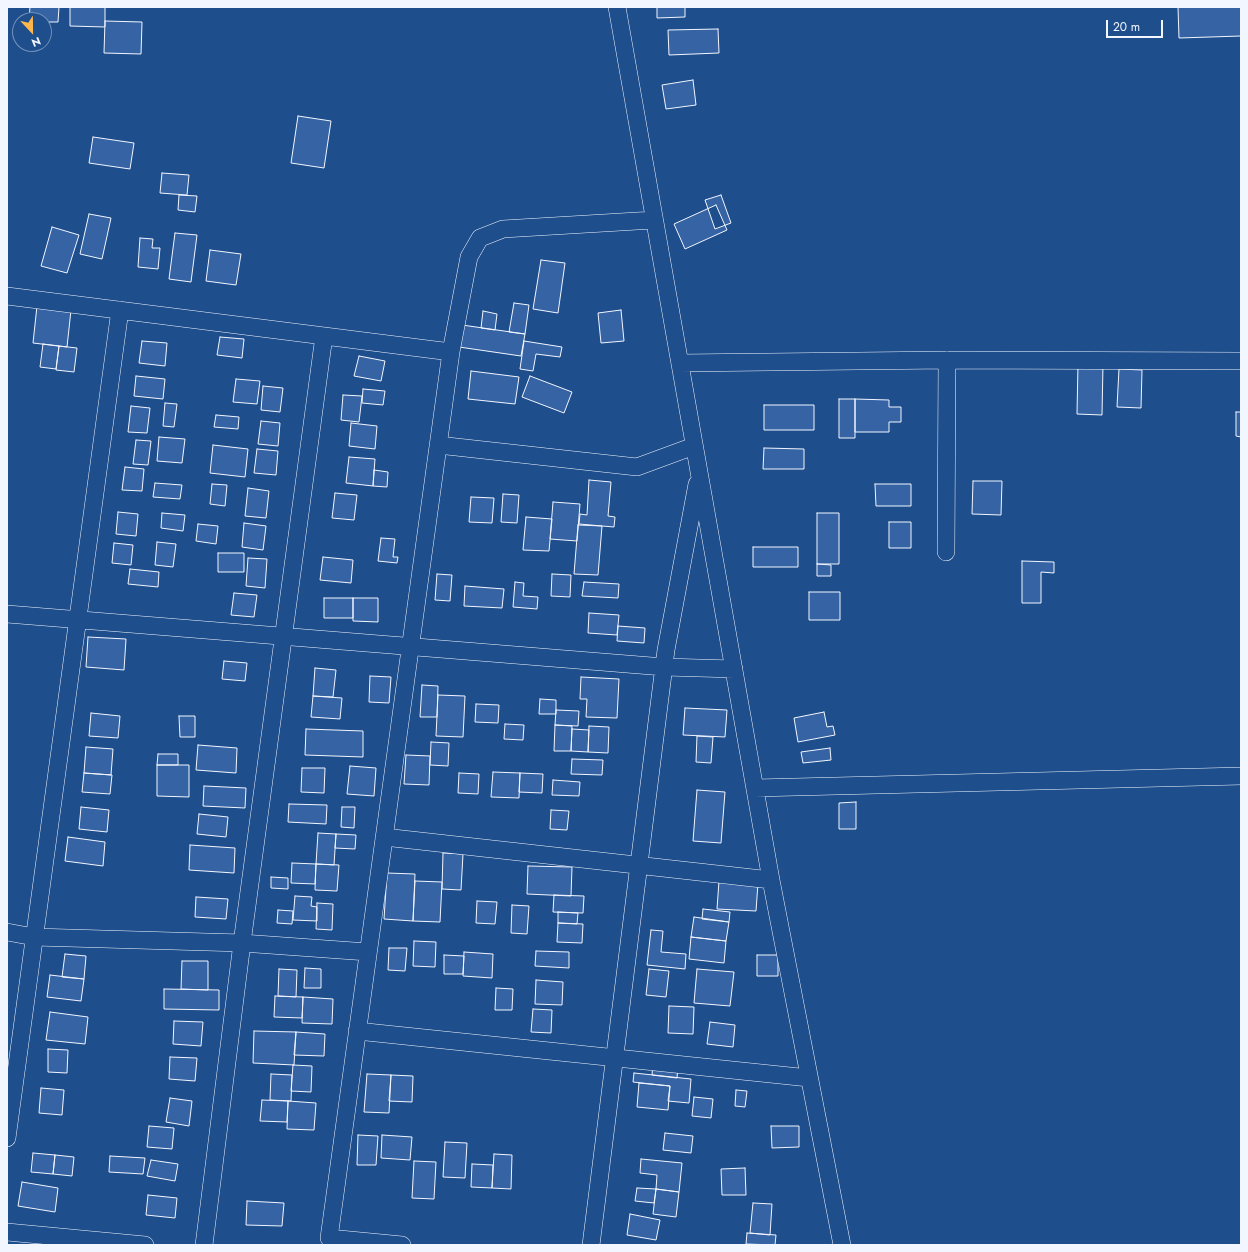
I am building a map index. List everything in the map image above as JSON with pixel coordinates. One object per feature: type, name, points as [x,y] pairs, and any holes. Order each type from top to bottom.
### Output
[{"type":"street","points":[[617,7],[754,788],[842,1245]]},
{"type":"street","points":[[402,1245],[329,1242],[451,352],[469,257],[480,238],[502,229],[654,220]]},
{"type":"street","points":[[7,296],[451,352]]},
{"type":"street","points":[[7,1138],[120,310]]},
{"type":"street","points":[[204,1245],[242,943],[324,336]]},
{"type":"street","points":[[680,363],[947,360],[1241,361]]},
{"type":"street","points":[[946,552],[947,360]]},
{"type":"street","points":[[438,445],[637,467],[694,446]]},
{"type":"street","points":[[591,1245],[666,650],[699,472]]},
{"type":"street","points":[[7,614],[664,667],[734,669]]},
{"type":"street","points":[[754,788],[1241,776]]},
{"type":"street","points":[[384,837],[771,880]]},
{"type":"street","points":[[7,932],[34,937],[242,943],[368,952]]},
{"type":"street","points":[[357,1031],[809,1078]]},
{"type":"street","points":[[7,1232],[144,1245]]},
{"type":"building","points":[[30,7],[59,7],[58,22],[52,22],[52,12],[30,12]]},
{"type":"building","points":[[70,7],[105,7],[105,27],[70,26]]},
{"type":"building","points":[[657,7],[685,7],[685,17],[657,18]]},
{"type":"building","points":[[1178,7],[1241,7],[1241,36],[1179,38]]},
{"type":"building","points":[[105,21],[142,22],[141,54],[104,53]]},
{"type":"building","points":[[718,29],[719,53],[669,55],[668,30]]},
{"type":"building","points":[[693,80],[696,105],[666,109],[662,85]]},
{"type":"building","points":[[298,116],[331,121],[324,168],[291,163]]},
{"type":"building","points":[[93,137],[134,143],[130,169],[89,163]]},
{"type":"building","points":[[162,173],[189,175],[187,195],[160,193]]},
{"type":"building","points":[[179,195],[197,196],[195,212],[178,210]]},
{"type":"building","points":[[721,195],[731,223],[715,229],[705,200]]},
{"type":"building","points":[[716,205],[727,230],[685,249],[674,224]]},
{"type":"building","points":[[89,214],[111,218],[102,259],[80,254]]},
{"type":"building","points":[[52,227],[79,235],[67,273],[41,266]]},
{"type":"building","points":[[175,233],[197,235],[191,282],[169,279]]},
{"type":"building","points":[[140,238],[153,239],[152,248],[160,248],[158,269],[138,267]]},
{"type":"building","points":[[210,250],[241,254],[236,285],[206,281]]},
{"type":"building","points":[[541,260],[565,263],[558,313],[533,309]]},
{"type":"building","points":[[514,303],[529,305],[525,334],[509,332]]},
{"type":"building","points":[[37,306],[71,310],[67,347],[33,343]]},
{"type":"building","points":[[621,310],[624,341],[601,343],[598,313]]},
{"type":"building","points":[[483,311],[497,314],[495,330],[481,328]]},
{"type":"building","points":[[462,325],[525,334],[521,356],[459,347]]},
{"type":"building","points":[[220,337],[244,339],[242,358],[217,355]]},
{"type":"building","points":[[142,341],[167,343],[165,366],[139,363]]},
{"type":"building","points":[[524,341],[562,347],[560,357],[536,354],[533,371],[520,369]]},
{"type":"building","points":[[43,344],[59,346],[56,369],[40,367]]},
{"type":"building","points":[[59,346],[77,348],[74,372],[56,370]]},
{"type":"building","points":[[359,356],[385,361],[381,381],[354,376]]},
{"type":"building","points":[[1078,364],[1103,364],[1102,415],[1077,414]]},
{"type":"building","points":[[1119,369],[1142,370],[1141,408],[1117,407]]},
{"type":"building","points":[[471,371],[519,377],[515,404],[468,399]]},
{"type":"building","points":[[136,376],[165,379],[163,399],[134,396]]},
{"type":"building","points":[[530,376],[572,392],[564,413],[522,397]]},
{"type":"building","points":[[236,379],[260,381],[257,404],[233,402]]},
{"type":"building","points":[[263,386],[283,388],[280,412],[261,410]]},
{"type":"building","points":[[363,389],[385,391],[383,405],[362,403]]},
{"type":"building","points":[[343,395],[362,396],[359,422],[341,420]]},
{"type":"building","points":[[839,399],[855,399],[855,438],[839,438]]},
{"type":"building","points":[[855,399],[889,400],[889,407],[901,407],[901,422],[889,422],[889,432],[855,432]]},
{"type":"building","points":[[165,403],[177,404],[174,427],[163,426]]},
{"type":"building","points":[[764,405],[814,405],[814,430],[764,430]]},
{"type":"building","points":[[131,406],[150,408],[147,433],[128,432]]},
{"type":"building","points":[[1236,412],[1241,412],[1241,437],[1236,436]]},
{"type":"building","points":[[216,415],[239,417],[238,429],[214,427]]},
{"type":"building","points":[[261,421],[280,423],[278,446],[258,444]]},
{"type":"building","points":[[351,423],[377,426],[375,449],[349,446]]},
{"type":"building","points":[[159,437],[185,439],[182,463],[157,461]]},
{"type":"building","points":[[136,440],[151,441],[148,465],[133,464]]},
{"type":"building","points":[[213,445],[248,449],[245,477],[210,473]]},
{"type":"building","points":[[764,448],[804,449],[804,469],[763,469]]},
{"type":"building","points":[[257,449],[278,451],[276,475],[254,473]]},
{"type":"building","points":[[349,457],[375,459],[373,486],[346,483]]},
{"type":"building","points":[[125,467],[144,469],[142,491],[122,490]]},
{"type":"building","points":[[374,470],[388,472],[387,487],[373,486]]},
{"type":"building","points":[[589,480],[611,482],[608,516],[615,517],[614,527],[579,524],[580,514],[587,515]]},
{"type":"building","points":[[973,481],[1002,481],[1001,515],[972,514]]},
{"type":"building","points":[[155,483],[182,485],[180,499],[153,497]]},
{"type":"building","points":[[212,484],[227,485],[225,506],[210,504]]},
{"type":"building","points":[[875,484],[911,484],[911,506],[876,506]]},
{"type":"building","points":[[248,488],[269,491],[266,518],[245,516]]},
{"type":"building","points":[[335,493],[357,495],[354,520],[332,518]]},
{"type":"building","points":[[503,494],[519,495],[517,523],[501,522]]},
{"type":"building","points":[[471,497],[494,498],[492,523],[469,522]]},
{"type":"building","points":[[553,502],[580,504],[577,541],[550,539]]},
{"type":"building","points":[[118,512],[138,514],[136,536],[116,534]]},
{"type":"building","points":[[162,513],[185,515],[183,531],[161,528]]},
{"type":"building","points":[[817,513],[839,513],[839,564],[817,564]]},
{"type":"building","points":[[526,517],[552,519],[549,551],[523,550]]},
{"type":"building","points":[[889,522],[911,522],[911,548],[889,548]]},
{"type":"building","points":[[244,523],[266,526],[263,550],[242,547]]},
{"type":"building","points":[[198,524],[218,526],[216,544],[196,541]]},
{"type":"building","points":[[578,525],[602,526],[598,575],[574,574]]},
{"type":"building","points":[[381,538],[395,539],[393,557],[398,557],[397,563],[378,561]]},
{"type":"building","points":[[157,542],[176,544],[173,567],[155,565]]},
{"type":"building","points":[[114,543],[133,545],[131,565],[112,563]]},
{"type":"building","points":[[753,547],[798,547],[798,567],[753,567]]},
{"type":"building","points":[[218,553],[244,553],[244,572],[218,572]]},
{"type":"building","points":[[323,557],[353,560],[351,583],[320,580]]},
{"type":"building","points":[[248,558],[267,559],[265,588],[246,586]]},
{"type":"building","points":[[1022,561],[1054,562],[1054,573],[1041,572],[1041,603],[1022,603]]},
{"type":"building","points":[[817,564],[831,565],[831,576],[817,576]]},
{"type":"building","points":[[130,569],[159,572],[158,587],[128,584]]},
{"type":"building","points":[[437,574],[452,575],[450,601],[435,600]]},
{"type":"building","points":[[552,574],[571,575],[570,597],[551,596]]},
{"type":"building","points":[[515,582],[524,583],[523,596],[538,597],[537,609],[513,607]]},
{"type":"building","points":[[584,582],[619,584],[618,598],[582,596]]},
{"type":"building","points":[[465,586],[504,589],[502,608],[464,606]]},
{"type":"building","points":[[809,592],[840,592],[840,620],[809,620]]},
{"type":"building","points":[[234,593],[257,595],[254,617],[231,615]]},
{"type":"building","points":[[324,598],[353,598],[353,618],[324,618]]},
{"type":"building","points":[[353,598],[378,598],[378,622],[353,621]]},
{"type":"building","points":[[589,613],[619,615],[617,635],[588,633]]},
{"type":"building","points":[[618,626],[645,628],[644,643],[617,641]]},
{"type":"building","points":[[88,637],[126,639],[124,670],[86,667]]},
{"type":"building","points":[[224,661],[247,663],[245,681],[222,679]]},
{"type":"building","points":[[315,668],[336,670],[333,697],[313,696]]},
{"type":"building","points":[[370,676],[391,677],[389,703],[369,702]]},
{"type":"building","points":[[581,677],[619,679],[617,718],[586,717],[587,699],[580,699]]},
{"type":"building","points":[[422,685],[438,686],[437,717],[420,717]]},
{"type":"building","points":[[438,695],[465,696],[463,737],[436,736]]},
{"type":"building","points":[[313,696],[342,698],[340,719],[311,717]]},
{"type":"building","points":[[540,699],[556,700],[556,714],[539,714]]},
{"type":"building","points":[[476,704],[499,705],[498,723],[475,722]]},
{"type":"building","points":[[685,708],[727,710],[725,737],[683,735]]},
{"type":"building","points":[[556,710],[579,711],[578,726],[555,725]]},
{"type":"building","points":[[824,712],[827,727],[833,726],[835,735],[798,742],[794,718]]},
{"type":"building","points":[[91,713],[120,716],[118,738],[89,736]]},
{"type":"building","points":[[179,716],[195,716],[195,737],[180,737]]},
{"type":"building","points":[[505,724],[524,725],[523,740],[504,739]]},
{"type":"building","points":[[555,725],[572,726],[571,751],[554,751]]},
{"type":"building","points":[[589,726],[609,727],[608,753],[588,752]]},
{"type":"building","points":[[306,729],[363,731],[363,757],[305,755]]},
{"type":"building","points":[[572,729],[589,730],[588,752],[571,751]]},
{"type":"building","points":[[697,736],[713,737],[711,763],[696,762]]},
{"type":"building","points":[[431,742],[449,743],[448,766],[430,765]]},
{"type":"building","points":[[198,745],[237,748],[236,773],[196,770]]},
{"type":"building","points":[[86,747],[113,749],[111,775],[84,773]]},
{"type":"building","points":[[830,748],[831,760],[803,763],[801,752]]},
{"type":"building","points":[[158,754],[178,754],[178,765],[157,765]]},
{"type":"building","points":[[406,755],[430,756],[429,785],[404,784]]},
{"type":"building","points":[[572,759],[603,760],[602,775],[571,774]]},
{"type":"building","points":[[157,765],[189,765],[189,797],[157,796]]},
{"type":"building","points":[[350,766],[376,768],[374,796],[347,794]]},
{"type":"building","points":[[302,768],[325,768],[324,793],[301,792]]},
{"type":"building","points":[[493,772],[520,773],[519,798],[491,797]]},
{"type":"building","points":[[84,773],[112,775],[110,794],[82,792]]},
{"type":"building","points":[[459,773],[479,774],[478,794],[458,793]]},
{"type":"building","points":[[520,773],[543,774],[542,793],[519,792]]},
{"type":"building","points":[[553,780],[580,782],[579,796],[552,795]]},
{"type":"building","points":[[204,786],[246,788],[245,808],[203,806]]},
{"type":"building","points":[[697,790],[725,792],[721,843],[693,841]]},
{"type":"building","points":[[856,802],[856,829],[839,829],[839,803]]},
{"type":"building","points":[[289,804],[327,805],[326,824],[288,822]]},
{"type":"building","points":[[81,807],[109,810],[107,832],[79,829]]},
{"type":"building","points":[[342,807],[355,807],[354,828],[341,827]]},
{"type":"building","points":[[551,810],[569,811],[567,830],[550,829]]},
{"type":"building","points":[[199,814],[228,817],[226,837],[197,834]]},
{"type":"building","points":[[318,833],[336,834],[334,865],[316,864]]},
{"type":"building","points":[[336,834],[356,835],[355,849],[335,848]]},
{"type":"building","points":[[68,837],[105,842],[103,866],[65,861]]},
{"type":"building","points":[[190,845],[235,848],[234,873],[189,870]]},
{"type":"building","points":[[443,853],[463,854],[461,890],[442,889]]},
{"type":"building","points":[[292,863],[316,864],[315,884],[291,883]]},
{"type":"building","points":[[316,864],[339,865],[337,891],[315,890]]},
{"type":"building","points":[[528,866],[572,867],[571,896],[527,894]]},
{"type":"building","points":[[387,873],[415,874],[413,921],[384,919]]},
{"type":"building","points":[[271,877],[288,878],[288,889],[271,888]]},
{"type":"building","points":[[415,881],[442,882],[440,922],[413,921]]},
{"type":"building","points":[[719,881],[758,883],[756,911],[717,909]]},
{"type":"building","points":[[554,895],[584,896],[583,913],[553,912]]},
{"type":"building","points":[[295,896],[312,897],[311,906],[317,907],[317,921],[293,920]]},
{"type":"building","points":[[196,897],[228,899],[226,919],[195,917]]},
{"type":"building","points":[[477,901],[497,902],[495,924],[476,923]]},
{"type":"building","points":[[317,903],[333,904],[332,930],[316,929]]},
{"type":"building","points":[[512,905],[529,906],[527,934],[511,933]]},
{"type":"building","points":[[703,909],[730,912],[729,922],[702,919]]},
{"type":"building","points":[[278,910],[293,911],[292,924],[277,923]]},
{"type":"building","points":[[558,912],[578,913],[577,924],[558,923]]},
{"type":"building","points":[[694,917],[729,922],[726,941],[691,937]]},
{"type":"building","points":[[558,923],[583,924],[582,943],[557,942]]},
{"type":"building","points":[[651,930],[663,931],[661,952],[686,954],[685,969],[647,965]]},
{"type":"building","points":[[691,937],[726,941],[724,963],[689,959]]},
{"type":"building","points":[[414,941],[436,942],[435,967],[413,966]]},
{"type":"building","points":[[389,948],[407,948],[405,971],[388,970]]},
{"type":"building","points":[[536,951],[569,952],[569,968],[535,966]]},
{"type":"building","points":[[464,952],[493,954],[492,978],[463,976]]},
{"type":"building","points":[[65,954],[86,956],[84,979],[62,977]]},
{"type":"building","points":[[444,955],[464,956],[463,974],[444,974]]},
{"type":"building","points":[[757,955],[778,955],[778,976],[757,976]]},
{"type":"building","points":[[182,961],[208,961],[208,990],[181,989]]},
{"type":"building","points":[[305,968],[321,969],[321,988],[304,988]]},
{"type":"building","points":[[279,969],[297,970],[296,997],[278,996]]},
{"type":"building","points":[[649,969],[669,971],[666,997],[646,995]]},
{"type":"building","points":[[697,969],[734,972],[730,1006],[694,1003]]},
{"type":"building","points":[[50,975],[84,979],[81,1001],[47,997]]},
{"type":"building","points":[[536,980],[563,982],[562,1005],[535,1004]]},
{"type":"building","points":[[496,988],[513,989],[512,1010],[495,1010]]},
{"type":"building","points":[[164,989],[219,990],[219,1010],[164,1009]]},
{"type":"building","points":[[275,996],[303,997],[302,1018],[274,1017]]},
{"type":"building","points":[[303,997],[333,999],[332,1024],[302,1023]]},
{"type":"building","points":[[669,1006],[694,1007],[693,1034],[668,1033]]},
{"type":"building","points":[[533,1009],[552,1010],[551,1033],[531,1032]]},
{"type":"building","points":[[50,1012],[88,1017],[85,1044],[46,1040]]},
{"type":"building","points":[[174,1021],[203,1022],[201,1046],[173,1044]]},
{"type":"building","points":[[710,1022],[735,1025],[733,1047],[707,1044]]},
{"type":"building","points":[[254,1031],[296,1032],[294,1065],[253,1063]]},
{"type":"building","points":[[296,1032],[325,1034],[324,1056],[294,1055]]},
{"type":"building","points":[[48,1049],[68,1050],[67,1073],[48,1072]]},
{"type":"building","points":[[170,1057],[197,1058],[195,1081],[169,1079]]},
{"type":"building","points":[[653,1064],[678,1066],[677,1078],[652,1075]]},
{"type":"building","points":[[293,1065],[312,1066],[311,1092],[291,1091]]},
{"type":"building","points":[[634,1073],[691,1079],[689,1103],[668,1101],[670,1086],[633,1082]]},
{"type":"building","points":[[271,1074],[292,1075],[291,1101],[270,1100]]},
{"type":"building","points":[[367,1074],[391,1075],[389,1113],[364,1112]]},
{"type":"building","points":[[391,1075],[413,1076],[412,1102],[389,1101]]},
{"type":"building","points":[[639,1083],[670,1086],[668,1110],[637,1107]]},
{"type":"building","points":[[41,1088],[64,1090],[62,1115],[39,1113]]},
{"type":"building","points":[[736,1090],[747,1091],[745,1107],[735,1106]]},
{"type":"building","points":[[694,1097],[713,1099],[711,1118],[692,1116]]},
{"type":"building","points":[[170,1098],[192,1101],[189,1126],[166,1122]]},
{"type":"building","points":[[262,1100],[288,1101],[287,1122],[260,1121]]},
{"type":"building","points":[[288,1101],[316,1103],[314,1130],[287,1129]]},
{"type":"building","points":[[149,1126],[174,1128],[172,1149],[147,1147]]},
{"type":"building","points":[[771,1126],[799,1126],[799,1147],[772,1148]]},
{"type":"building","points":[[665,1133],[693,1136],[691,1153],[663,1150]]},
{"type":"building","points":[[358,1135],[378,1136],[376,1165],[357,1165]]},
{"type":"building","points":[[382,1135],[412,1137],[410,1160],[381,1158]]},
{"type":"building","points":[[445,1142],[467,1143],[465,1178],[443,1177]]},
{"type":"building","points":[[33,1153],[55,1155],[53,1174],[31,1172]]},
{"type":"building","points":[[494,1154],[512,1155],[511,1189],[492,1188]]},
{"type":"building","points":[[55,1155],[74,1157],[72,1176],[53,1174]]},
{"type":"building","points":[[110,1156],[145,1158],[143,1174],[109,1172]]},
{"type":"building","points":[[641,1159],[682,1163],[679,1192],[656,1189],[657,1175],[640,1173]]},
{"type":"building","points":[[151,1160],[178,1164],[175,1181],[147,1176]]},
{"type":"building","points":[[414,1161],[436,1162],[434,1199],[412,1198]]},
{"type":"building","points":[[472,1164],[493,1165],[492,1188],[471,1187]]},
{"type":"building","points":[[745,1168],[746,1195],[722,1195],[721,1169]]},
{"type":"building","points":[[22,1182],[58,1188],[55,1212],[18,1206]]},
{"type":"building","points":[[637,1188],[656,1189],[654,1203],[635,1201]]},
{"type":"building","points":[[656,1189],[679,1192],[676,1217],[653,1214]]},
{"type":"building","points":[[148,1195],[177,1198],[175,1218],[146,1215]]},
{"type":"building","points":[[247,1201],[284,1203],[282,1226],[246,1225]]},
{"type":"building","points":[[753,1203],[772,1204],[770,1235],[750,1233]]},
{"type":"building","points":[[630,1214],[660,1220],[656,1240],[627,1235]]},
{"type":"building","points":[[747,1233],[776,1235],[775,1245],[746,1244]]}]
